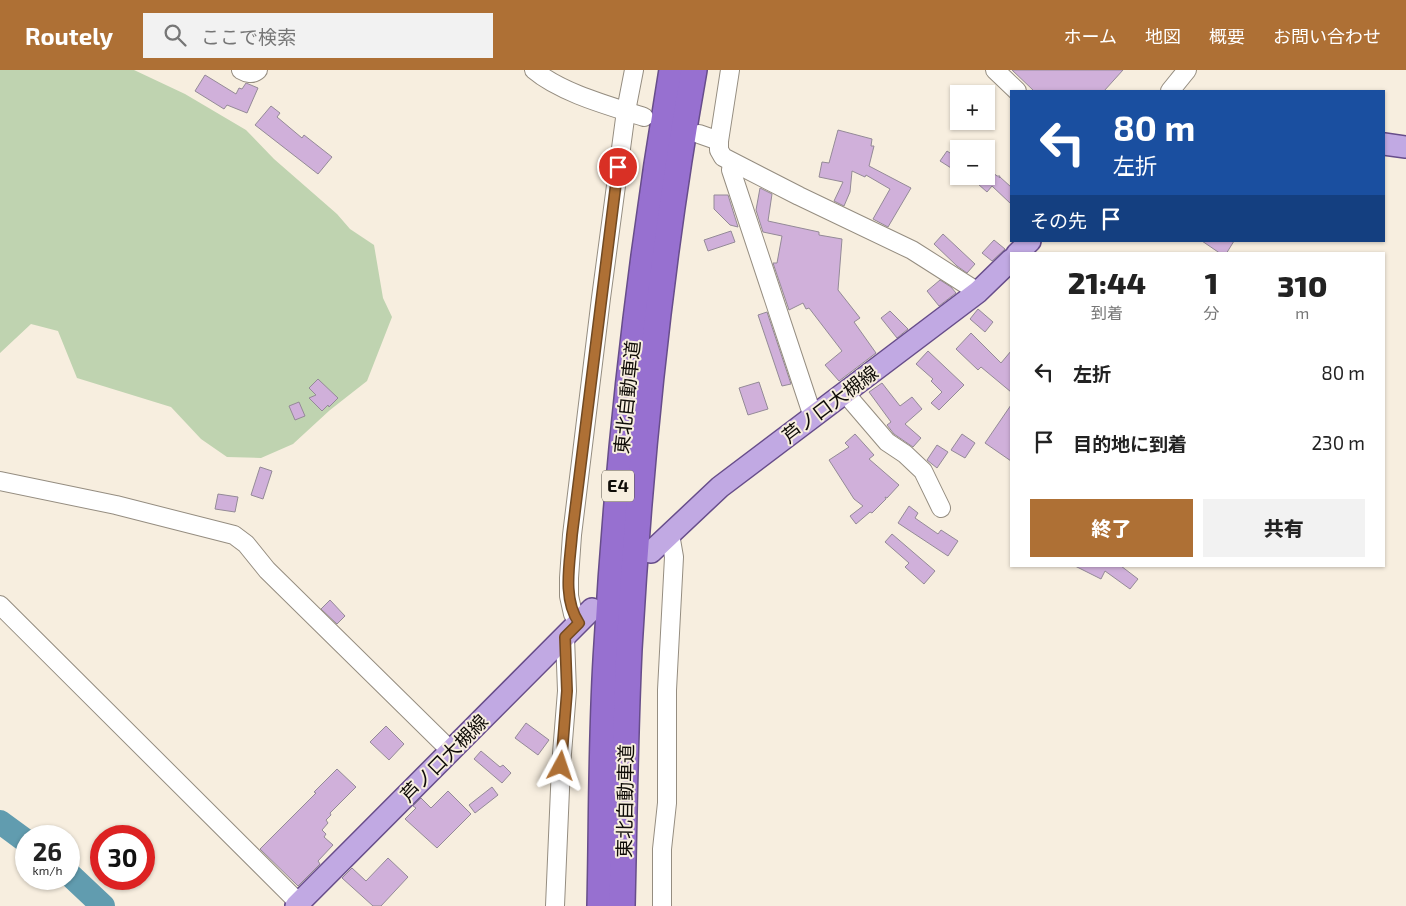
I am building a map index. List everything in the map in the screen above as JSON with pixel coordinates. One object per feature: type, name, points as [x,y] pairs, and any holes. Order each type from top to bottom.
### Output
[{"type":"highway","name":"東北自動車道","points":[[600,906],[607,646],[617,502],[643,261],[672,70]]},
{"type":"highway","name":"東北自動車道","points":[[622,906],[628,687],[639,505],[665,257],[685,118],[694,70]]},
{"type":"main road","points":[[1385,144],[1406,147]]},
{"type":"main road","points":[[1019,252],[1029,242]]},
{"type":"main road","name":"芦ノ口大槻線","points":[[651,552],[720,487],[978,292],[1010,261]]},
{"type":"main road","name":"芦ノ口大槻線","points":[[297,904],[578,623]]},
{"type":"street","points":[[241,70],[248,73],[258,70]]},
{"type":"street","points":[[534,70],[557,85],[644,117]]},
{"type":"street","points":[[555,906],[561,766],[567,691],[578,623],[573,614],[569,596],[568,578],[572,535],[626,111],[634,70]]},
{"type":"street","points":[[730,70],[719,141],[719,150],[723,157],[912,250],[978,292]]},
{"type":"street","points":[[995,70],[1016,90]]},
{"type":"street","points":[[1171,90],[1186,70]]},
{"type":"street","points":[[699,134],[719,141]]},
{"type":"street","points":[[732,163],[731,170],[814,417]]},
{"type":"street","points":[[845,393],[887,442],[905,454],[923,471],[941,508]]},
{"type":"street","points":[[0,481],[116,505],[234,535],[240,539],[267,570],[451,751]]},
{"type":"street","points":[[662,906],[662,849],[667,803],[667,690],[673,566],[670,534]]},
{"type":"street","points":[[0,605],[297,904]]},
{"type":"green space","points":[[0,70],[134,70],[185,94],[246,130],[274,159],[337,214],[350,229],[374,245],[383,298],[392,317],[367,381],[330,410],[293,444],[261,458],[227,457],[201,439],[171,407],[77,378],[58,331],[31,324],[0,353]]},
{"type":"building","points":[[1012,70],[1123,70],[1105,90],[1033,90]]},
{"type":"building","points":[[205,75],[236,94],[239,88],[242,89],[246,83],[258,88],[247,113],[227,105],[224,109],[195,91]]},
{"type":"building","points":[[271,106],[280,113],[277,117],[302,138],[304,135],[332,157],[318,174],[255,125]]},
{"type":"building","points":[[838,130],[872,139],[871,146],[874,146],[869,166],[911,188],[888,227],[873,219],[890,189],[866,175],[865,177],[852,171],[850,192],[844,206],[834,201],[843,182],[819,177],[822,162],[829,163]]},
{"type":"building","points":[[947,151],[950,153],[950,167],[940,161]]},
{"type":"building","points":[[995,174],[1000,176],[999,178],[1010,186],[1010,203],[992,186],[987,192],[979,185],[995,185]]},
{"type":"building","points":[[760,188],[772,194],[768,221],[819,232],[819,235],[842,239],[838,290],[860,318],[854,322],[876,353],[839,381],[825,365],[842,351],[809,308],[806,309],[803,303],[789,310],[773,263],[777,263],[782,236],[763,232],[756,210]]},
{"type":"building","points":[[714,195],[728,195],[738,227],[730,225],[714,209]]},
{"type":"building","points":[[731,231],[735,242],[708,251],[704,240]]},
{"type":"building","points":[[943,234],[975,264],[967,273],[934,244]]},
{"type":"building","points":[[994,240],[1005,249],[992,261],[982,253]]},
{"type":"building","points":[[1203,242],[1233,242],[1227,252],[1218,252]]},
{"type":"building","points":[[940,280],[951,287],[956,293],[939,306],[927,291]]},
{"type":"building","points":[[978,309],[993,322],[985,332],[970,319]]},
{"type":"building","points":[[890,311],[908,329],[897,338],[881,318]]},
{"type":"building","points":[[767,312],[791,384],[782,386],[758,315]]},
{"type":"building","points":[[971,333],[1001,363],[1010,352],[1010,391],[981,367],[978,370],[956,349]]},
{"type":"building","points":[[928,351],[964,385],[939,410],[931,403],[942,392],[931,381],[933,379],[916,364]]},
{"type":"building","points":[[318,379],[338,398],[322,411],[309,398],[316,395],[309,388]]},
{"type":"building","points":[[759,382],[768,409],[748,415],[739,388]]},
{"type":"building","points":[[882,383],[900,406],[912,397],[922,409],[905,424],[921,438],[913,447],[894,434],[887,425],[891,422],[869,392]]},
{"type":"building","points":[[299,402],[305,416],[295,420],[289,406]]},
{"type":"building","points":[[1010,406],[1010,460],[985,443]]},
{"type":"building","points":[[855,434],[874,455],[869,459],[899,485],[887,498],[885,497],[886,499],[872,513],[870,512],[856,524],[850,516],[863,506],[854,499],[829,460],[849,447],[845,443]]},
{"type":"building","points":[[962,434],[975,443],[965,458],[951,450]]},
{"type":"building","points":[[937,445],[948,452],[937,468],[927,460]]},
{"type":"building","points":[[260,467],[272,471],[263,499],[251,495]]},
{"type":"building","points":[[218,494],[238,497],[235,512],[215,509]]},
{"type":"building","points":[[909,506],[918,513],[915,518],[938,534],[941,530],[958,541],[948,556],[898,523]]},
{"type":"building","points":[[892,534],[935,571],[924,584],[905,567],[909,563],[885,542]]},
{"type":"building","points":[[1077,567],[1122,567],[1138,579],[1130,589],[1105,571],[1101,579]]},
{"type":"building","points":[[330,600],[345,616],[337,624],[321,609]]},
{"type":"building","points":[[526,723],[549,740],[538,755],[515,738]]},
{"type":"building","points":[[386,726],[404,744],[389,760],[370,742]]},
{"type":"building","points":[[481,751],[500,767],[503,765],[511,773],[502,783],[474,759]]},
{"type":"building","points":[[337,769],[356,787],[330,813],[331,815],[326,820],[328,823],[322,830],[326,834],[324,837],[333,845],[318,861],[320,864],[298,886],[260,849],[316,793],[314,792]]},
{"type":"building","points":[[492,787],[498,795],[475,813],[469,805]]},
{"type":"building","points":[[448,791],[471,814],[437,848],[405,819],[416,808],[413,806],[421,798],[431,808]]},
{"type":"building","points":[[388,858],[408,877],[381,906],[373,906],[342,878],[352,868],[366,881]]},
{"type":"waterway","points":[[0,822],[15,833]]},
{"type":"waterway","points":[[80,884],[103,906]]},
{"type":"route","points":[[561,766],[567,691],[565,637],[579,623],[573,614],[569,596],[568,578],[572,535],[618,167]]}]
